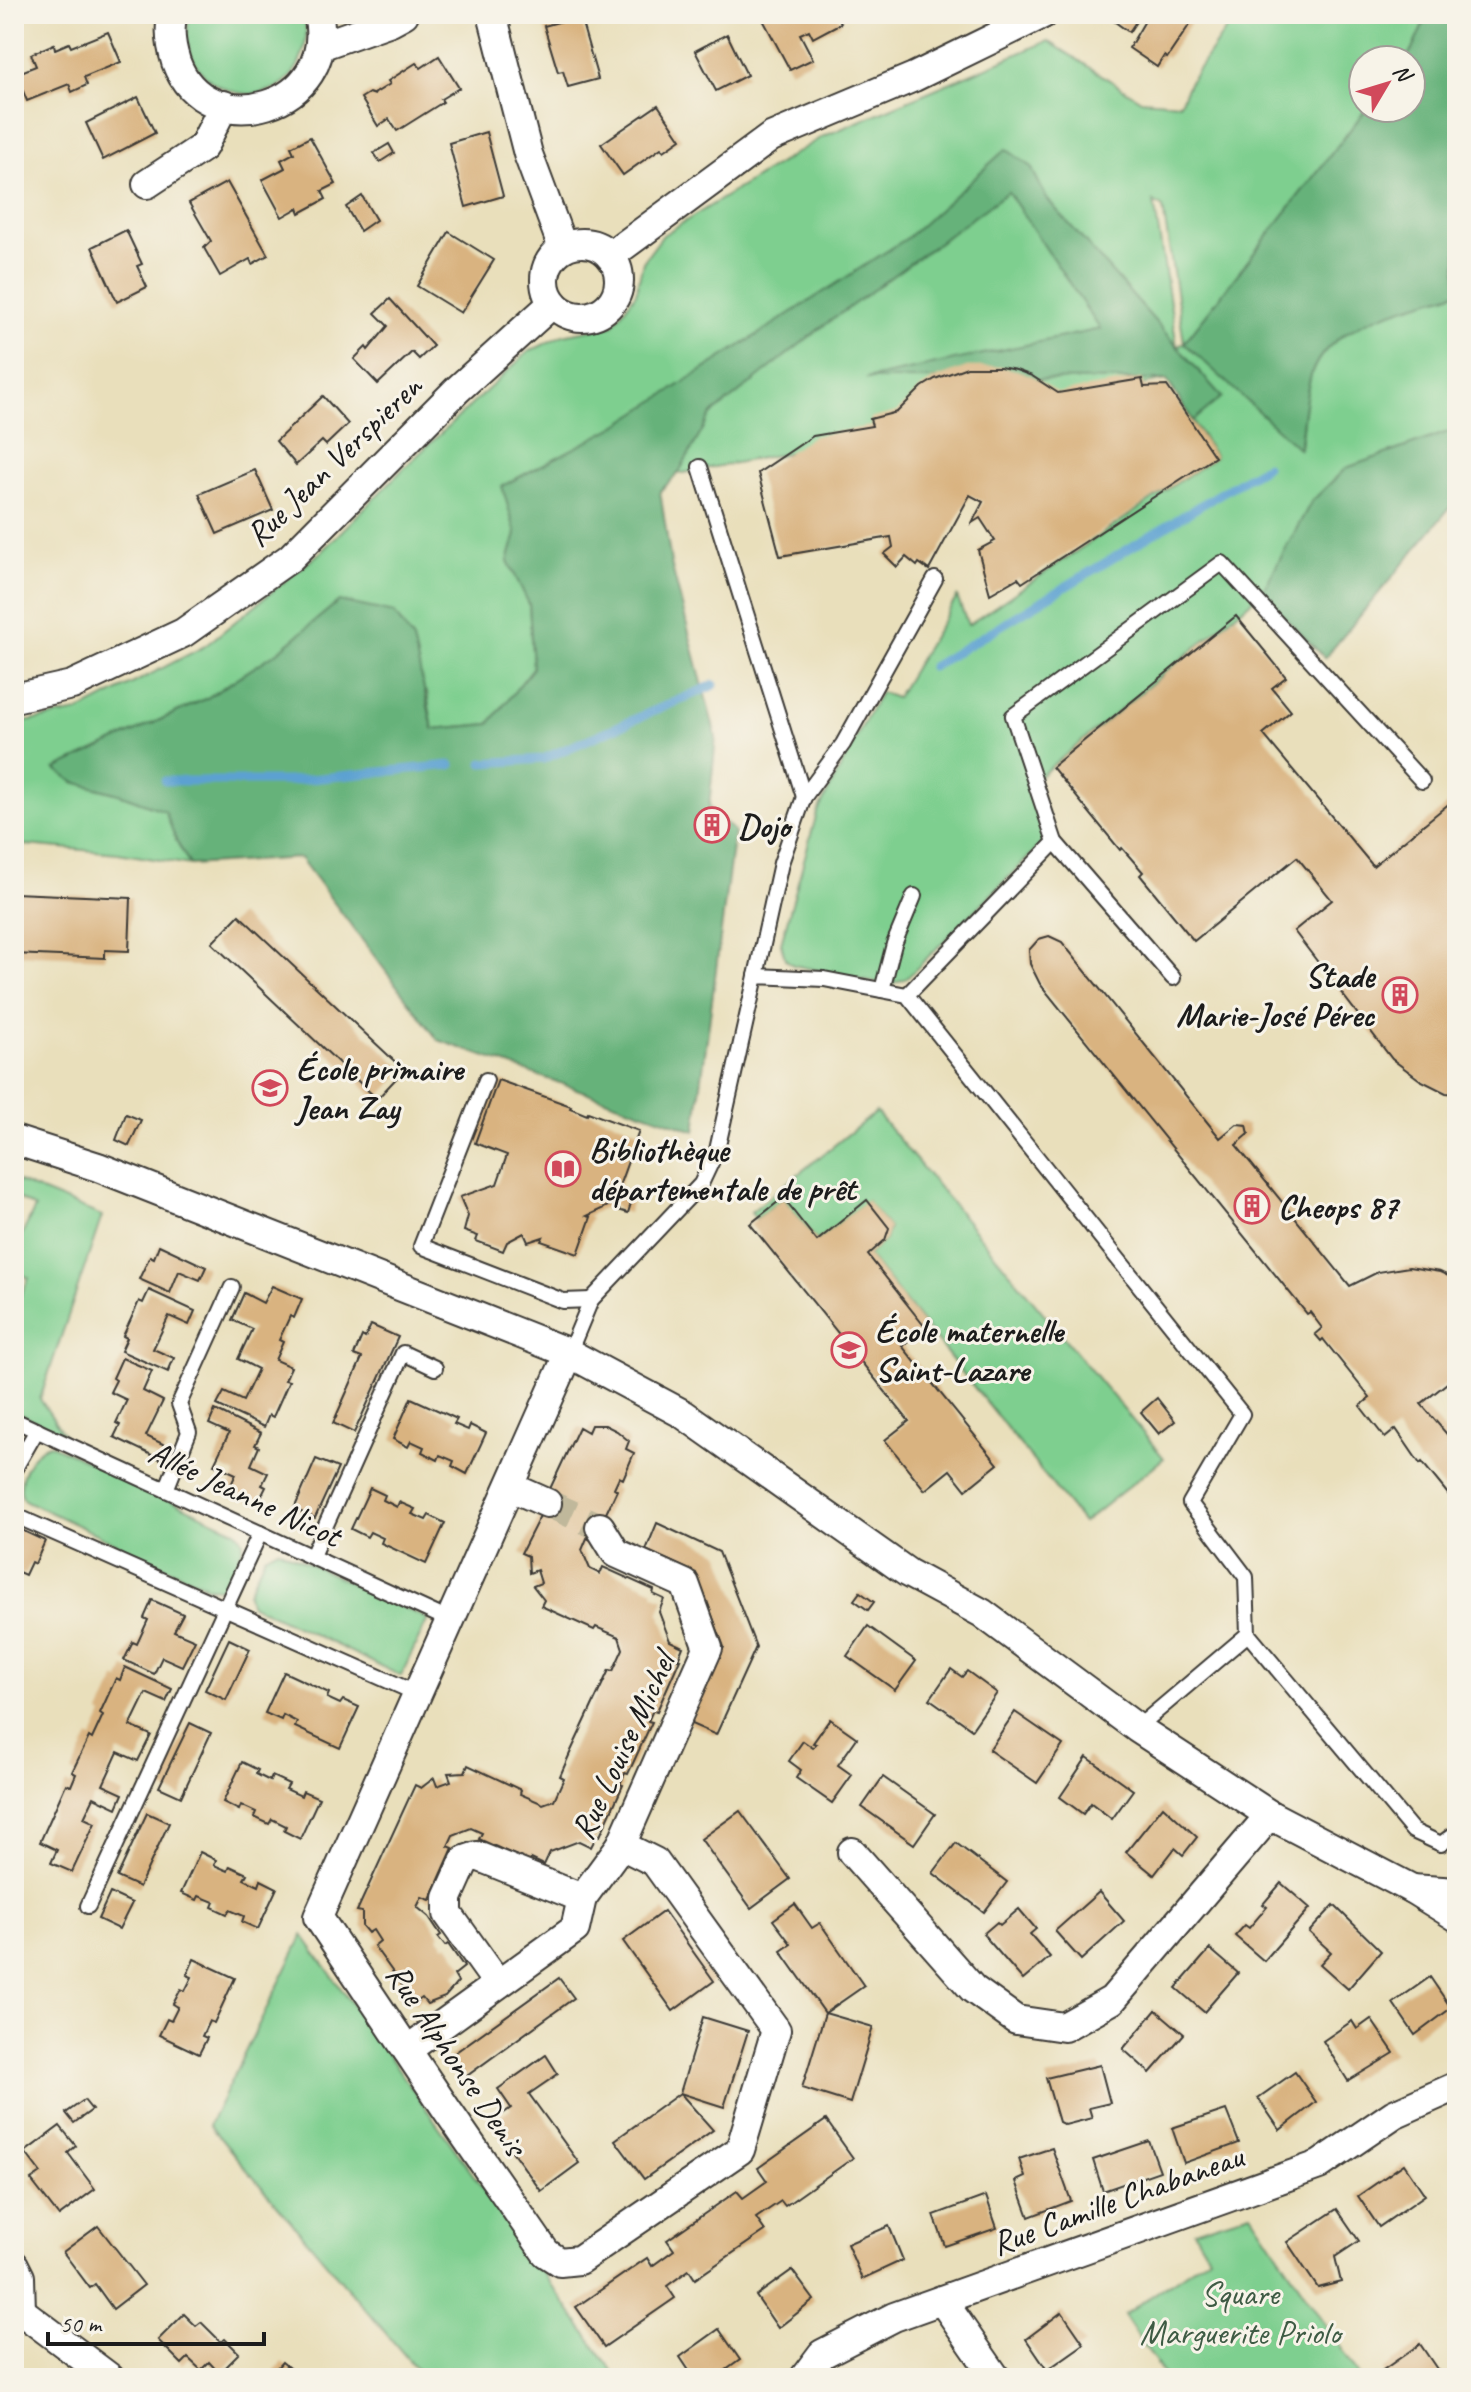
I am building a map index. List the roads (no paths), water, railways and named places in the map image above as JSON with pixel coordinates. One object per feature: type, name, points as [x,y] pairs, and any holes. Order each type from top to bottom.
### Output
[{"type":"street","points":[[173,14],[170,22],[171,46],[179,69],[194,89],[215,103],[240,109],[266,106],[289,96],[308,78],[319,55],[322,29],[318,14]]},
{"type":"street","points":[[320,46],[404,14]]},
{"type":"street","points":[[492,14],[528,154],[563,248]]},
{"type":"street","points":[[610,256],[771,137],[914,77],[1043,14]]},
{"type":"street","points":[[147,184],[203,147],[224,105]]},
{"type":"street","points":[[588,244],[610,256],[619,277],[618,289],[606,309],[584,317],[562,311],[553,303],[545,280],[547,267],[563,248],[588,244]]},
{"type":"street","name":"Rue Jean Verspieren","points":[[14,698],[72,685],[183,633],[290,558],[457,390],[553,303]]},
{"type":"street","points":[[14,1140],[98,1167],[569,1353],[683,1414],[908,1573],[982,1613],[1137,1728],[1270,1815],[1412,1889],[1457,1917]]},
{"type":"street","name":"Rue Alphonse Denis","points":[[569,1353],[318,1917],[546,2253],[560,2262],[579,2260],[740,2150],[776,2030],[655,1862],[621,1845]]},
{"type":"street","points":[[511,1487],[547,1503]]},
{"type":"street","name":"Rue Louise Michel","points":[[407,2050],[575,1929],[582,1898],[621,1845],[708,1648],[685,1584],[616,1553],[600,1527]]},
{"type":"street","points":[[852,1852],[973,1989],[1016,2020],[1064,2027],[1112,2000],[1270,1815]]},
{"type":"street","points":[[498,1984],[448,1914],[448,1898],[465,1860],[477,1856],[582,1898]]},
{"type":"street","points":[[1412,1889],[1457,1892]]},
{"type":"street","name":"Rue Camille Chabaneau","points":[[804,2378],[822,2354],[894,2317],[1319,2165],[1394,2114],[1457,2086]]},
{"type":"street","points":[[14,2265],[20,2277],[17,2314],[110,2378]]},
{"type":"street","points":[[942,2300],[996,2378]]},
{"type":"lane","points":[[700,467],[804,797]]},
{"type":"lane","points":[[1173,978],[1055,842],[1013,716],[1222,563],[1422,781]]},
{"type":"lane","points":[[569,1353],[591,1300],[701,1184],[717,1150],[781,863],[804,797],[843,744],[935,579]]},
{"type":"lane","points":[[907,995],[1055,842]]},
{"type":"lane","points":[[882,990],[894,944],[914,896]]},
{"type":"lane","points":[[756,976],[824,979],[907,995],[1242,1414],[1190,1503],[1246,1577],[1248,1634],[1413,1831],[1441,1844],[1457,1832]]},
{"type":"lane","points":[[486,1080],[421,1246],[563,1301],[591,1300]]},
{"type":"lane","points":[[166,1490],[189,1432],[179,1404],[232,1287]]},
{"type":"lane","points":[[312,1556],[403,1353],[435,1368]]},
{"type":"lane","name":"Allée Jeanne Nicot","points":[[14,1420],[451,1621]]},
{"type":"lane","points":[[14,1470],[37,1430]]},
{"type":"lane","points":[[14,1515],[418,1694]]},
{"type":"lane","points":[[88,1906],[260,1533]]},
{"type":"lane","points":[[1137,1728],[1248,1634]]},
{"type":"waterway","points":[[932,667],[1266,466]]},
{"type":"waterway","points":[[483,763],[543,759],[714,685]]},
{"type":"waterway","points":[[165,781],[290,781],[451,765]]},
{"type":"tunnel","points":[[547,1503],[600,1527]]},
{"type":"place","name":"Dojo","points":[[712,825]]},
{"type":"place","name":"Stade Marie-José Pérec","points":[[1400,995]]},
{"type":"place","name":"École primaire Jean Zay","points":[[270,1088]]},
{"type":"place","name":"Bibliothèque départementale de prêt","points":[[563,1169]]},
{"type":"place","name":"Cheops 87","points":[[1252,1206]]},
{"type":"place","name":"École maternelle Saint-Lazare","points":[[849,1350]]},
{"type":"park label","name":"Square Marguerite Priolo","points":[[1240,2312]]}]
